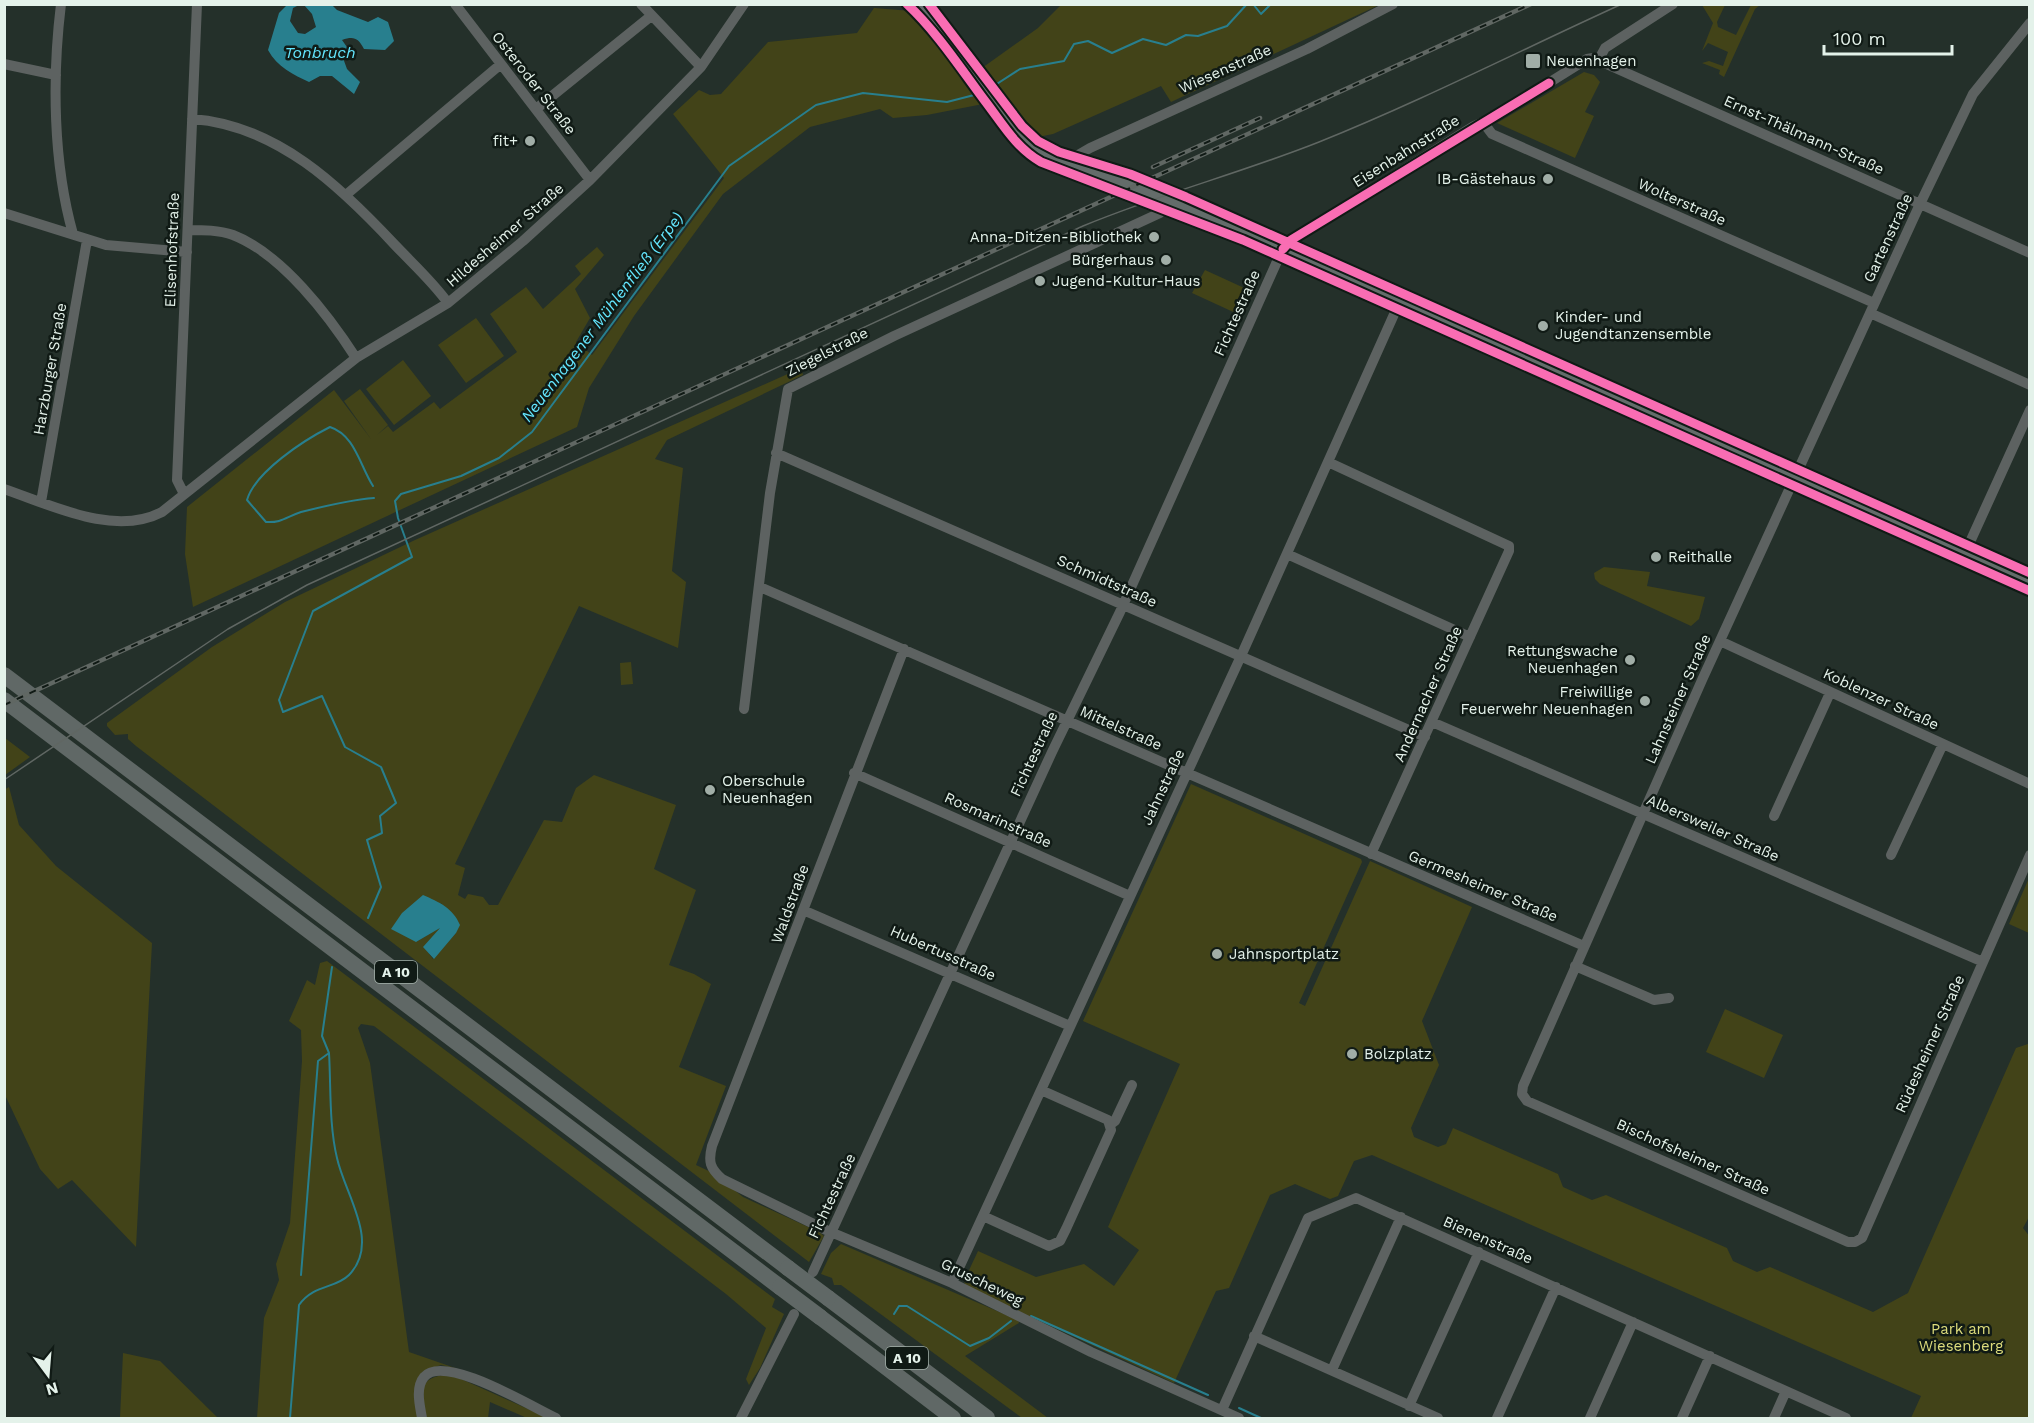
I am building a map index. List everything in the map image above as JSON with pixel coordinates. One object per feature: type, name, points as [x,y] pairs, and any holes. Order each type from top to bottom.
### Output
[{"type":"highway","name":"A 10","points":[[4,675],[987,1419]]},
{"type":"highway","name":"A 10","points":[[4,700],[953,1419]]},
{"type":"main road","points":[[920,5],[1027,141],[1046,153],[1169,200],[1283,249],[2030,582]]},
{"type":"street","points":[[61,4],[56,75],[61,186],[73,234]]},
{"type":"street","name":"Elisenhofstraße","points":[[184,494],[177,480],[197,4]]},
{"type":"street","name":"Osteroder Straße","points":[[455,4],[591,180]]},
{"type":"street","points":[[641,4],[701,67]]},
{"type":"street","name":"Hildesheimer Straße","points":[[41,502],[65,510],[124,522],[150,518],[162,512],[356,358],[448,303],[515,248],[591,180],[701,67],[744,4]]},
{"type":"street","name":"Wiesenstraße","points":[[1073,164],[1078,155],[1090,148],[1307,49],[1393,4]]},
{"type":"street","points":[[1598,61],[1605,48],[1673,4]]},
{"type":"street","points":[[536,109],[651,16]]},
{"type":"street","name":"Gartenstraße","points":[[1795,477],[1973,94],[2030,23]]},
{"type":"street","name":"Eisenbahnstraße","points":[[1283,249],[1291,240],[1318,223],[1587,59],[1598,61]]},
{"type":"street","name":"Ernst-Thälmann-Straße","points":[[1598,61],[2030,253]]},
{"type":"street","points":[[4,64],[56,75]]},
{"type":"street","points":[[347,194],[501,64]]},
{"type":"street","points":[[192,119],[210,121],[255,135],[308,165],[347,194],[448,303]]},
{"type":"street","name":"Wolterstraße","points":[[1483,122],[1492,134],[1872,308],[2030,385]]},
{"type":"street","name":"Ziegelstraße","points":[[744,709],[776,453],[785,394],[792,385],[1160,213],[1169,200]]},
{"type":"street","points":[[5,215],[87,240],[127,248],[187,252]]},
{"type":"street","points":[[188,230],[232,234],[267,256],[335,326],[356,358]]},
{"type":"street","name":"Harzburger Straße","points":[[41,502],[87,240]]},
{"type":"street","name":"Fichtestraße","points":[[813,1272],[950,972],[1123,604],[1283,249]]},
{"type":"street","name":"Jahnstraße","points":[[952,1283],[1242,656],[1400,301]]},
{"type":"street","points":[[1965,553],[2030,410]]},
{"type":"street","name":"Schmidtstraße","points":[[776,453],[1425,737]]},
{"type":"street","name":"Andernacher Straße","points":[[1328,462],[1509,546],[1509,551],[1371,854]]},
{"type":"street","name":"Lahnsteiner Straße","points":[[1522,1094],[1523,1086],[1642,813],[1795,477]]},
{"type":"street","points":[[4,489],[41,502]]},
{"type":"street","points":[[1287,554],[1470,637]]},
{"type":"street","name":"Mittelstraße","points":[[760,587],[1371,854]]},
{"type":"street","name":"Koblenzer Straße","points":[[1720,641],[2030,784]]},
{"type":"street","name":"Waldstraße","points":[[713,1171],[710,1163],[712,1146],[854,773],[904,649]]},
{"type":"street","points":[[1774,816],[1830,693]]},
{"type":"street","name":"Albersweiler Straße","points":[[1432,722],[1983,962]]},
{"type":"street","points":[[1891,855],[1943,744]]},
{"type":"street","name":"Rosmarinstraße","points":[[854,773],[1130,896]]},
{"type":"street","name":"Germesheimer Straße","points":[[1371,854],[1584,946]]},
{"type":"street","name":"Rüdesheimer Straße","points":[[1855,1242],[1862,1238],[2030,855]]},
{"type":"street","name":"Hubertusstraße","points":[[803,910],[1070,1026]]},
{"type":"street","points":[[1575,966],[1654,1000],[1669,998]]},
{"type":"street","points":[[1111,1124],[1115,1121],[1132,1085]]},
{"type":"street","points":[[983,1216],[1049,1246],[1056,1245],[1066,1229],[1111,1130],[1111,1124],[1108,1120],[1041,1090]]},
{"type":"street","name":"Bischofsheimer Straße","points":[[1522,1094],[1527,1101],[1848,1242],[1855,1242]]},
{"type":"street","name":"Gruscheweg","points":[[713,1171],[722,1179],[831,1232],[952,1283],[1091,1352],[1239,1419]]},
{"type":"street","name":"Bienenstraße","points":[[1221,1410],[1308,1218],[1356,1198],[1846,1419]]},
{"type":"street","points":[[1332,1370],[1401,1217]]},
{"type":"street","points":[[1409,1406],[1479,1252]]},
{"type":"street","points":[[1497,1419],[1556,1287]]},
{"type":"street","points":[[741,1419],[794,1314]]},
{"type":"street","points":[[1590,1419],[1633,1322]]},
{"type":"street","points":[[1254,1336],[1438,1419]]},
{"type":"street","points":[[1682,1419],[1710,1356]]},
{"type":"street","points":[[422,1419],[419,1392],[422,1381],[425,1376],[438,1370],[468,1376],[556,1419]]},
{"type":"street","points":[[1774,1419],[1786,1391]]},
{"type":"green space","points":[[1062,4],[1379,5],[1171,102],[1161,86],[1053,134],[1038,137],[1015,114],[982,68],[1038,28]]},
{"type":"green space","points":[[1702,5],[1725,5],[1717,22],[1718,27],[1736,35],[1751,5],[1760,5],[1755,9],[1724,77],[1719,74],[1720,70],[1702,63],[1709,61],[1723,66],[1728,52],[1708,43],[1702,51],[1713,23]]},
{"type":"green space","points":[[874,8],[912,11],[983,104],[927,115],[893,118],[880,109],[810,127],[723,194],[634,316],[589,388],[577,427],[193,607],[185,554],[187,507],[334,390],[371,439],[344,401],[360,389],[388,425],[377,435],[388,426],[393,432],[434,402],[440,409],[517,352],[490,314],[526,287],[543,309],[581,274],[575,266],[597,247],[604,255],[575,289],[590,318],[576,342],[592,355],[724,178],[673,114],[699,90],[710,95],[721,94],[768,42],[857,33]]},
{"type":"green space","points":[[1584,72],[1594,75],[1600,82],[1585,112],[1594,116],[1575,158],[1497,123]]},
{"type":"green space","points":[[1205,270],[1253,292],[1242,316],[1192,293]]},
{"type":"green space","points":[[476,318],[504,356],[466,383],[438,345]]},
{"type":"green space","points":[[403,360],[431,396],[394,425],[366,389]]},
{"type":"green space","points":[[801,368],[803,375],[667,440],[655,459],[683,468],[672,571],[686,582],[678,648],[579,606],[455,864],[465,868],[458,895],[465,899],[468,894],[483,897],[489,905],[498,905],[544,820],[562,822],[576,788],[594,775],[676,805],[654,869],[696,890],[669,965],[694,974],[711,984],[679,1067],[726,1086],[696,1165],[713,1173],[743,1197],[824,1236],[809,1262],[136,746],[128,739],[128,734],[115,735],[107,726],[107,723],[212,647],[285,602],[415,540]],"holes":[[[441,903],[456,933],[433,959],[424,947],[441,927],[416,942]]]},
{"type":"green space","points":[[1604,567],[1650,572],[1647,586],[1705,597],[1699,619],[1691,626],[1600,584],[1595,579],[1594,573]]},
{"type":"green space","points":[[631,662],[633,684],[621,685],[620,663]]},
{"type":"green space","points":[[5,738],[30,757],[4,775]]},
{"type":"green space","name":"Park am Wiesenberg","points":[[1191,784],[1361,859],[1362,862],[1299,1003],[1305,1006],[1370,861],[1472,907],[1422,1021],[1439,1065],[1411,1128],[1414,1137],[1438,1147],[1446,1144],[1453,1128],[1558,1174],[1563,1187],[1592,1200],[1606,1195],[1727,1248],[1733,1261],[1757,1272],[1770,1267],[1873,1312],[1908,1293],[2016,1048],[2028,1044],[2029,1040],[2030,1215],[2023,1228],[2030,1237],[2029,1418],[1911,1418],[1921,1396],[1372,1155],[1354,1161],[1338,1196],[1330,1199],[1295,1184],[1270,1195],[1229,1288],[1216,1291],[1174,1383],[966,1287],[964,1281],[978,1251],[1036,1277],[1084,1264],[1114,1286],[1139,1250],[1108,1227],[1180,1064],[1083,1021]]},
{"type":"green space","points":[[9,787],[19,825],[56,866],[152,943],[136,1247],[72,1180],[58,1189],[40,1169],[5,1095],[4,790]]},
{"type":"green space","points":[[2029,878],[2029,933],[2009,924]]},
{"type":"green space","points":[[327,961],[775,1299],[772,1307],[784,1314],[760,1368],[749,1385],[746,1379],[766,1328],[726,1294],[374,1026],[361,1024],[358,1028],[370,1063],[409,1352],[458,1369],[441,1365],[424,1371],[419,1418],[257,1418],[264,1318],[279,1280],[276,1264],[290,1223],[302,1061],[301,1030],[289,1021],[307,980],[315,985],[320,963]]},
{"type":"green space","points":[[1725,1009],[1783,1035],[1764,1078],[1706,1052]]},
{"type":"green space","points":[[841,1244],[1018,1320],[1019,1323],[965,1356],[1048,1418],[1022,1418],[841,1285],[834,1285],[832,1278],[821,1274],[831,1253]]},
{"type":"green space","points":[[123,1353],[160,1361],[218,1418],[120,1418]]},
{"type":"green space","points":[[450,1374],[548,1418],[527,1418],[490,1402],[488,1418],[426,1418],[424,1387],[431,1378]]},
{"type":"water","name":"Tonbruch","points":[[287,5],[299,5],[293,8],[290,21],[298,33],[305,34],[316,27],[312,14],[304,5],[332,5],[337,10],[368,22],[378,17],[388,22],[394,41],[385,50],[364,49],[358,40],[353,38],[342,40],[349,50],[343,58],[347,69],[360,82],[354,94],[332,76],[320,76],[309,82],[281,66],[268,50],[279,13]]},
{"type":"water","points":[[423,895],[449,910],[460,925],[434,959],[423,947],[440,928],[416,942],[391,929],[402,913]]},
{"type":"waterway","name":"Neuenhagener Mühlenfließ (Erpe)","points":[[989,89],[1020,69],[1064,61],[1074,44],[1088,41],[1112,53],[1143,39],[1166,45],[1186,35],[1198,36],[1227,26],[1247,4]]},
{"type":"waterway","name":"Neuenhagener Mühlenfließ (Erpe)","points":[[1253,4],[1261,14],[1271,4]]},
{"type":"waterway","name":"Neuenhagener Mühlenfließ (Erpe)","points":[[368,918],[381,887],[367,840],[382,833],[380,816],[396,803],[381,767],[345,747],[322,696],[283,712],[279,700],[313,611],[412,557],[398,518],[395,501],[401,494],[461,476],[499,458],[532,432],[729,166],[816,105],[863,93],[947,102],[982,93]]},
{"type":"waterway","points":[[373,486],[351,444],[338,431],[330,427],[294,448],[270,468],[252,489],[247,500],[266,522],[271,522],[280,521],[301,512],[374,498]]},
{"type":"waterway","name":"Neuenhagener Mühlenfließ (Erpe)","points":[[290,1418],[299,1305],[311,1293],[337,1283],[349,1275],[358,1262],[362,1248],[358,1218],[334,1145],[329,1053],[322,1036],[332,967]]},
{"type":"waterway","points":[[301,1275],[318,1061],[329,1053]]},
{"type":"waterway","points":[[894,1314],[899,1306],[907,1306],[970,1346],[989,1338],[1011,1321]]},
{"type":"waterway","points":[[1031,1316],[1208,1395]]},
{"type":"waterway","points":[[1239,1408],[1261,1418]]},
{"type":"tram line","points":[[4,780],[228,629],[307,585],[1083,226],[1319,142],[1622,4]]},
{"type":"railway","points":[[4,705],[1531,4]]},
{"type":"railway","points":[[1153,167],[1260,118]]},
{"type":"cycle path","points":[[907,4],[939,39],[1010,134],[1024,150],[1041,162],[1243,240],[2030,591]]},
{"type":"cycle path","points":[[929,4],[1022,126],[1038,141],[1059,152],[1130,174],[1186,197],[2030,573]]},
{"type":"cycle path","points":[[1283,249],[1291,240],[1549,83]]},
{"type":"place","name":"Neuenhagen","points":[[1533,61]]},
{"type":"place","name":"fit+","points":[[530,141]]},
{"type":"place","name":"IB-Gästehaus","points":[[1548,179]]},
{"type":"place","name":"Anna-Ditzen-Bibliothek","points":[[1154,237]]},
{"type":"place","name":"Bürgerhaus","points":[[1166,260]]},
{"type":"place","name":"Jugend-Kultur-Haus","points":[[1040,281]]},
{"type":"place","name":"Kinder- und Jugendtanzensemble","points":[[1543,326]]},
{"type":"place","name":"Reithalle","points":[[1656,557]]},
{"type":"place","name":"Rettungswache Neuenhagen","points":[[1630,660]]},
{"type":"place","name":"Freiwillige Feuerwehr Neuenhagen","points":[[1645,701]]},
{"type":"place","name":"Oberschule Neuenhagen","points":[[710,790]]},
{"type":"place","name":"Jahnsportplatz","points":[[1217,954]]},
{"type":"place","name":"Bolzplatz","points":[[1352,1054]]}]
